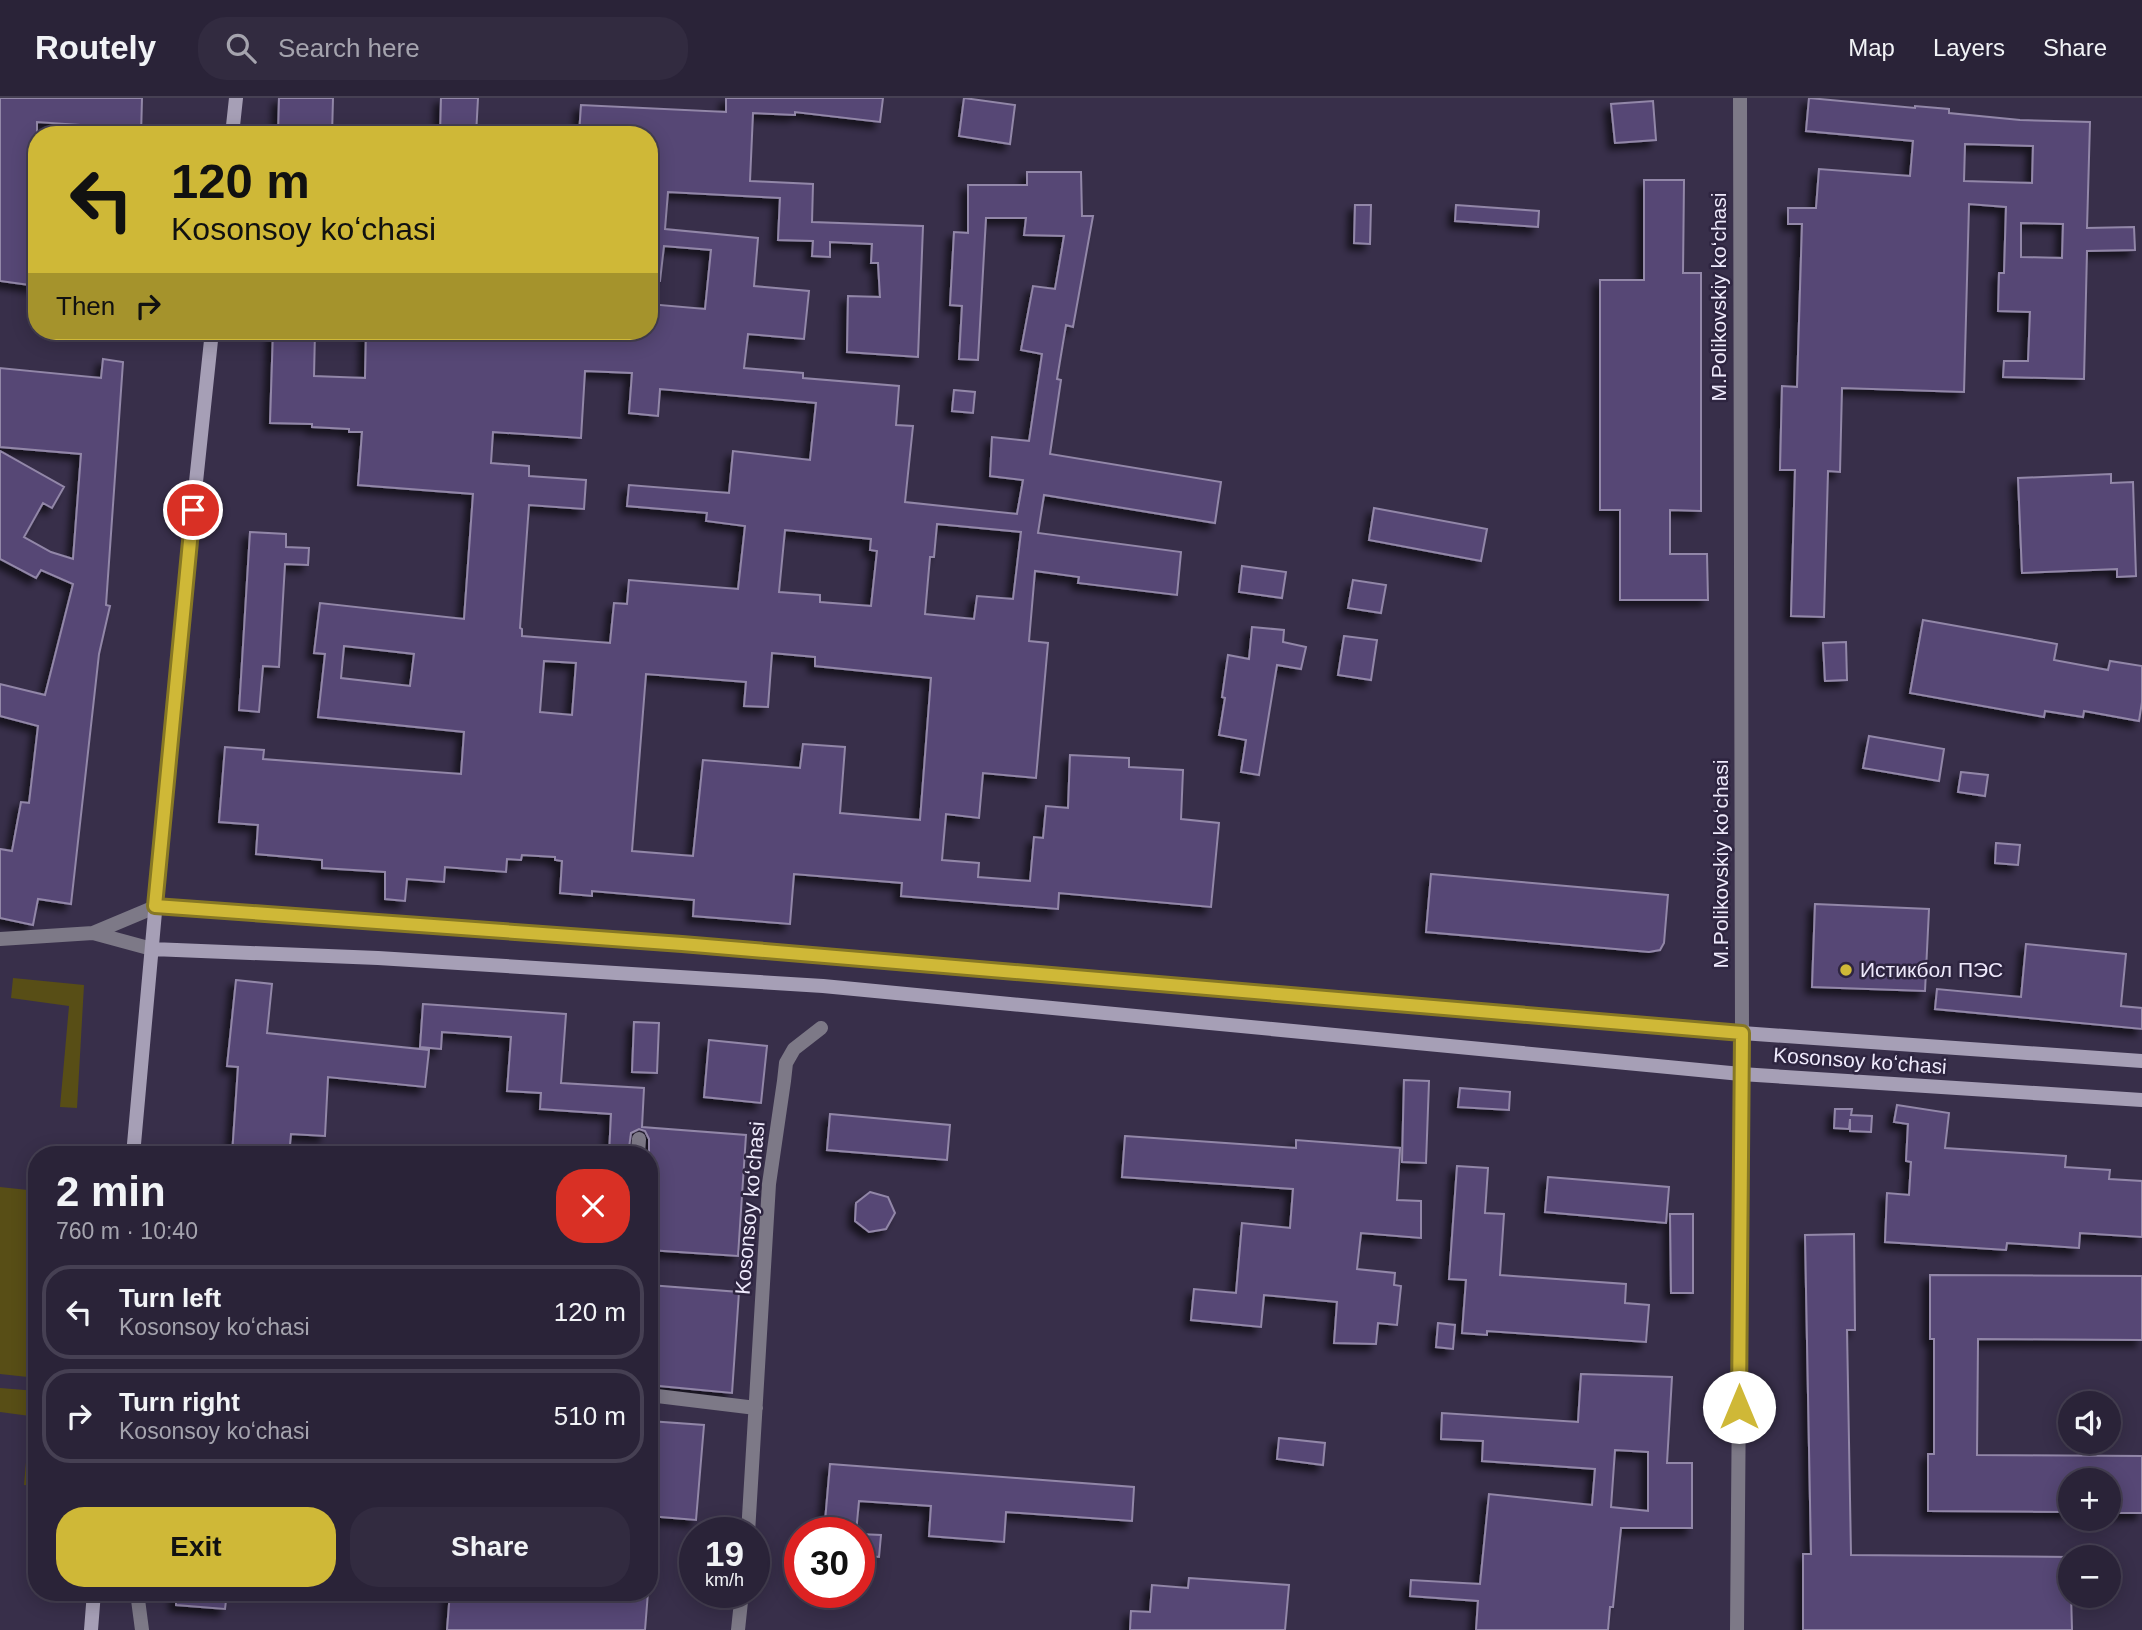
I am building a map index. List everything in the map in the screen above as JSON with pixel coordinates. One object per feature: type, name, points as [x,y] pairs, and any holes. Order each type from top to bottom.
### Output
[{"type":"street","points":[[233,126],[236,98]]},
{"type":"street","name":"M.Polikovskiy koʻchasi","points":[[1737,1630],[1742,1033],[1740,98]]},
{"type":"street","points":[[134,1146],[182,614],[211,340]]},
{"type":"street","points":[[93,933],[155,906]]},
{"type":"street","name":"Kosonsoy koʻchasi","points":[[155,906],[696,945],[1742,1033],[2142,1061]]},
{"type":"street","points":[[0,939],[93,933],[152,949]]},
{"type":"street","name":"Kosonsoy koʻchasi","points":[[152,949],[379,958],[823,986],[1741,1074],[2142,1100]]},
{"type":"street","name":"Kosonsoy koʻchasi","points":[[749,1517],[769,1184],[786,1063],[794,1049],[821,1028]]},
{"type":"street","points":[[639,1139],[639,1146]]},
{"type":"street","points":[[658,1396],[756,1408]]},
{"type":"street","points":[[91,1630],[93,1601]]},
{"type":"street","points":[[138,1601],[142,1630]]},
{"type":"street","points":[[738,1630],[740,1608]]},
{"type":"shaded area","points":[[13,978],[84,985],[77,1108],[60,1107],[69,1006],[11,998]]},
{"type":"shaded area","points":[[0,1187],[28,1190],[28,1377],[0,1374]]},
{"type":"shaded area","points":[[0,1388],[28,1390],[28,1416],[0,1412]]},
{"type":"shaded area","points":[[28,1439],[28,1485],[24,1485]]},
{"type":"building","points":[[0,98],[142,98],[141,126],[37,122],[37,126],[28,126],[28,285],[0,281]]},
{"type":"building","points":[[279,98],[333,98],[332,126],[278,126]]},
{"type":"building","points":[[441,98],[478,98],[476,126],[440,126]]},
{"type":"building","points":[[726,98],[883,98],[880,122],[795,112],[795,115],[753,113],[750,181],[813,184],[812,222],[923,226],[918,357],[847,352],[848,296],[880,297],[878,263],[871,263],[872,244],[830,242],[830,257],[812,256],[813,241],[778,240],[780,198],[668,192],[665,229],[758,238],[754,286],[809,291],[804,339],[748,334],[744,368],[803,373],[803,378],[899,386],[896,425],[913,426],[905,502],[1017,514],[1023,480],[990,476],[992,437],[1029,441],[1042,354],[1021,350],[1033,286],[1055,289],[1064,236],[1024,235],[1026,218],[986,218],[978,360],[959,359],[962,306],[950,305],[954,232],[968,233],[968,185],[1027,185],[1027,172],[1081,172],[1082,216],[1093,216],[1073,327],[1066,325],[1057,379],[1061,380],[1050,454],[1221,482],[1215,523],[1044,495],[1038,533],[1181,552],[1177,595],[1078,583],[1079,577],[1035,571],[1029,641],[1048,643],[1036,778],[983,773],[979,818],[946,814],[942,860],[979,863],[978,877],[1030,881],[1034,837],[1043,838],[1046,806],[1068,808],[1070,755],[1129,758],[1129,767],[1183,770],[1181,819],[1219,823],[1211,907],[1059,893],[1058,909],[901,896],[902,883],[794,874],[790,924],[693,916],[694,900],[592,891],[592,896],[560,893],[562,861],[555,860],[555,857],[522,855],[521,860],[507,859],[506,872],[445,867],[444,882],[407,879],[405,901],[385,899],[385,872],[322,868],[322,860],[256,854],[258,825],[219,822],[225,747],[264,750],[263,759],[461,774],[464,732],[318,717],[325,654],[314,653],[320,603],[464,619],[473,494],[358,485],[362,432],[312,427],[312,424],[270,423],[273,340],[315,340],[314,376],[365,378],[366,340],[658,340],[658,305],[705,309],[711,250],[664,246],[658,281],[658,126],[580,126],[581,105],[726,112]],"holes":[[[585,371],[632,373],[629,413],[658,416],[660,389],[816,403],[810,460],[733,451],[729,493],[629,485],[627,506],[707,513],[706,521],[745,526],[738,589],[629,580],[627,604],[614,603],[610,643],[522,636],[520,628],[529,505],[584,509],[586,480],[529,476],[529,466],[491,463],[493,432],[581,438]],[[937,524],[1021,532],[1013,599],[977,596],[974,619],[925,614],[930,557],[934,557]],[[785,530],[871,539],[870,550],[877,551],[871,606],[820,602],[820,595],[779,592]],[[344,646],[414,654],[410,686],[341,678]],[[772,653],[815,657],[815,666],[931,678],[920,820],[840,813],[845,747],[803,744],[800,768],[703,760],[693,856],[632,851],[646,674],[746,682],[744,706],[768,707]],[[544,661],[576,663],[572,715],[540,712]]]},
{"type":"building","points":[[964,98],[1015,105],[1010,144],[959,136]]},
{"type":"building","points":[[1809,98],[1949,109],[1949,113],[2020,120],[2090,122],[2087,228],[2134,227],[2135,250],[2087,251],[2084,379],[2003,377],[2004,361],[2028,361],[2030,312],[1998,311],[1999,273],[2004,273],[2006,207],[1969,204],[1964,392],[1842,388],[1840,472],[1828,471],[1824,617],[1791,616],[1795,470],[1780,470],[1782,386],[1797,387],[1802,224],[1788,224],[1788,208],[1816,208],[1819,169],[1910,176],[1913,141],[1806,131]],"holes":[[[1965,144],[2033,146],[2032,183],[1964,181]],[[2021,223],[2063,224],[2062,258],[2021,257]]]},
{"type":"building","points":[[1653,101],[1656,140],[1615,143],[1611,104]]},
{"type":"building","points":[[1644,180],[1684,180],[1683,273],[1701,273],[1701,511],[1670,510],[1670,554],[1707,554],[1708,600],[1620,600],[1620,510],[1600,510],[1600,280],[1644,280]]},
{"type":"building","points":[[1355,205],[1371,205],[1370,244],[1354,243]]},
{"type":"building","points":[[1456,205],[1539,211],[1538,227],[1455,221]]},
{"type":"building","points":[[103,359],[123,362],[106,605],[110,606],[99,654],[71,904],[38,899],[33,925],[0,918],[0,849],[12,851],[21,802],[29,803],[38,726],[0,716],[0,684],[45,695],[73,584],[41,570],[36,578],[0,559],[0,451],[64,487],[52,508],[43,503],[24,537],[51,552],[73,559],[81,454],[0,447],[0,368],[101,378]]},
{"type":"building","points":[[954,390],[975,392],[973,413],[952,411]]},
{"type":"building","points":[[2111,474],[2111,483],[2133,482],[2136,576],[2117,577],[2117,569],[2022,573],[2018,478]]},
{"type":"building","points":[[1374,508],[1487,529],[1481,561],[1369,540]]},
{"type":"building","points":[[250,532],[286,534],[286,547],[309,548],[308,565],[285,564],[279,667],[263,666],[259,712],[239,710]]},
{"type":"building","points":[[1242,566],[1286,572],[1282,598],[1239,592]]},
{"type":"building","points":[[1353,580],[1386,585],[1381,613],[1348,608]]},
{"type":"building","points":[[1923,620],[2057,644],[2054,660],[2108,670],[2110,661],[2142,666],[2139,721],[2084,711],[2083,717],[2045,711],[2044,717],[1910,693]]},
{"type":"building","points":[[1252,627],[1284,630],[1283,642],[1306,647],[1301,669],[1277,665],[1259,775],[1241,772],[1246,740],[1219,735],[1228,655],[1249,659]]},
{"type":"building","points":[[1344,636],[1377,640],[1371,680],[1338,675]]},
{"type":"building","points":[[1846,642],[1847,680],[1825,681],[1823,643]]},
{"type":"building","points":[[1869,736],[1944,749],[1939,781],[1863,768]]},
{"type":"building","points":[[1961,772],[1988,775],[1985,796],[1958,792]]},
{"type":"building","points":[[1996,843],[2020,845],[2018,865],[1995,863]]},
{"type":"building","points":[[1431,874],[1668,895],[1664,943],[1660,950],[1649,952],[1426,932]]},
{"type":"building","points":[[1815,904],[1929,909],[1925,991],[1812,987]]},
{"type":"building","points":[[2026,944],[2126,954],[2121,1006],[2142,1008],[2142,1029],[1935,1009],[1937,989],[2021,997]]},
{"type":"building","points":[[236,980],[272,984],[267,1033],[429,1050],[425,1087],[328,1077],[325,1136],[291,1134],[290,1146],[233,1146],[238,1067],[227,1066]]},
{"type":"building","points":[[423,1004],[566,1014],[561,1083],[644,1088],[642,1127],[746,1135],[738,1256],[658,1251],[658,1146],[649,1146],[645,1131],[639,1129],[631,1133],[629,1146],[609,1146],[611,1114],[540,1109],[541,1093],[507,1091],[511,1037],[442,1032],[441,1049],[420,1047]]},
{"type":"building","points":[[634,1022],[659,1023],[657,1073],[632,1072]]},
{"type":"building","points":[[709,1040],[767,1046],[761,1103],[704,1097]]},
{"type":"building","points":[[1404,1080],[1429,1081],[1426,1163],[1402,1162]]},
{"type":"building","points":[[1460,1088],[1510,1092],[1509,1110],[1458,1107]]},
{"type":"building","points":[[1897,1105],[1949,1113],[1945,1148],[2066,1156],[2065,1167],[2110,1170],[2109,1179],[2142,1181],[2142,1237],[2080,1233],[2079,1248],[2007,1243],[2006,1250],[1885,1242],[1887,1193],[1909,1195],[1911,1162],[1906,1161],[1908,1124],[1894,1122]]},
{"type":"building","points":[[1835,1109],[1852,1109],[1851,1115],[1872,1116],[1871,1132],[1850,1131],[1850,1119],[1849,1129],[1834,1128]]},
{"type":"building","points":[[830,1114],[950,1125],[947,1160],[827,1150]]},
{"type":"building","points":[[1125,1136],[1296,1148],[1296,1140],[1400,1148],[1397,1200],[1421,1201],[1421,1238],[1361,1233],[1357,1269],[1395,1273],[1394,1285],[1401,1286],[1397,1325],[1378,1323],[1376,1344],[1334,1343],[1337,1302],[1264,1295],[1261,1327],[1191,1320],[1194,1289],[1236,1293],[1242,1223],[1290,1228],[1293,1189],[1122,1177]]},
{"type":"building","points":[[1457,1166],[1488,1168],[1485,1213],[1504,1214],[1500,1275],[1626,1284],[1625,1303],[1649,1305],[1646,1342],[1487,1331],[1487,1335],[1462,1333],[1466,1280],[1449,1279]]},
{"type":"building","points":[[1548,1177],[1669,1187],[1666,1223],[1545,1212]]},
{"type":"building","points":[[870,1192],[888,1197],[895,1213],[886,1229],[869,1232],[855,1221],[856,1203]]},
{"type":"building","points":[[1670,1214],[1693,1214],[1693,1293],[1671,1293]]},
{"type":"building","points":[[1854,1234],[1855,1330],[1847,1330],[1851,1555],[2058,1557],[2058,1608],[2071,1608],[2072,1630],[1803,1630],[1803,1554],[1811,1554],[1805,1235]]},
{"type":"building","points":[[1930,1275],[2142,1276],[2142,1340],[1978,1339],[1977,1455],[2142,1456],[2142,1513],[2121,1513],[2121,1468],[2058,1468],[2058,1512],[1928,1511],[1928,1454],[1934,1454],[1934,1339],[1930,1339]]},
{"type":"building","points":[[658,1286],[739,1292],[732,1393],[658,1386]]},
{"type":"building","points":[[1438,1323],[1455,1325],[1453,1349],[1436,1347]]},
{"type":"building","points":[[1581,1374],[1672,1377],[1667,1463],[1692,1463],[1692,1528],[1621,1528],[1608,1630],[1476,1630],[1478,1601],[1410,1596],[1411,1580],[1480,1584],[1489,1494],[1592,1505],[1595,1469],[1482,1461],[1483,1441],[1441,1439],[1442,1413],[1578,1422]],"holes":[[[1615,1450],[1648,1452],[1648,1511],[1611,1507]]]},
{"type":"building","points":[[658,1422],[704,1425],[696,1517],[658,1517]]},
{"type":"building","points":[[1279,1438],[1325,1443],[1323,1465],[1277,1459]]},
{"type":"building","points":[[830,1464],[1134,1487],[1132,1521],[1006,1512],[1004,1542],[929,1536],[931,1506],[859,1501],[858,1517],[825,1517]]},
{"type":"building","points":[[875,1535],[881,1535],[879,1557],[875,1557]]},
{"type":"building","points":[[1189,1578],[1289,1585],[1285,1630],[1130,1630],[1131,1611],[1150,1612],[1152,1585],[1188,1588]]},
{"type":"building","points":[[176,1601],[226,1601],[225,1609],[176,1605]]},
{"type":"building","points":[[449,1601],[647,1601],[645,1630],[447,1630]]},
{"type":"place","name":"Истикбол ПЭС","points":[[1846,970]]},
{"type":"route","points":[[193,510],[155,906],[682,944],[1742,1033],[1739,1407]]}]
